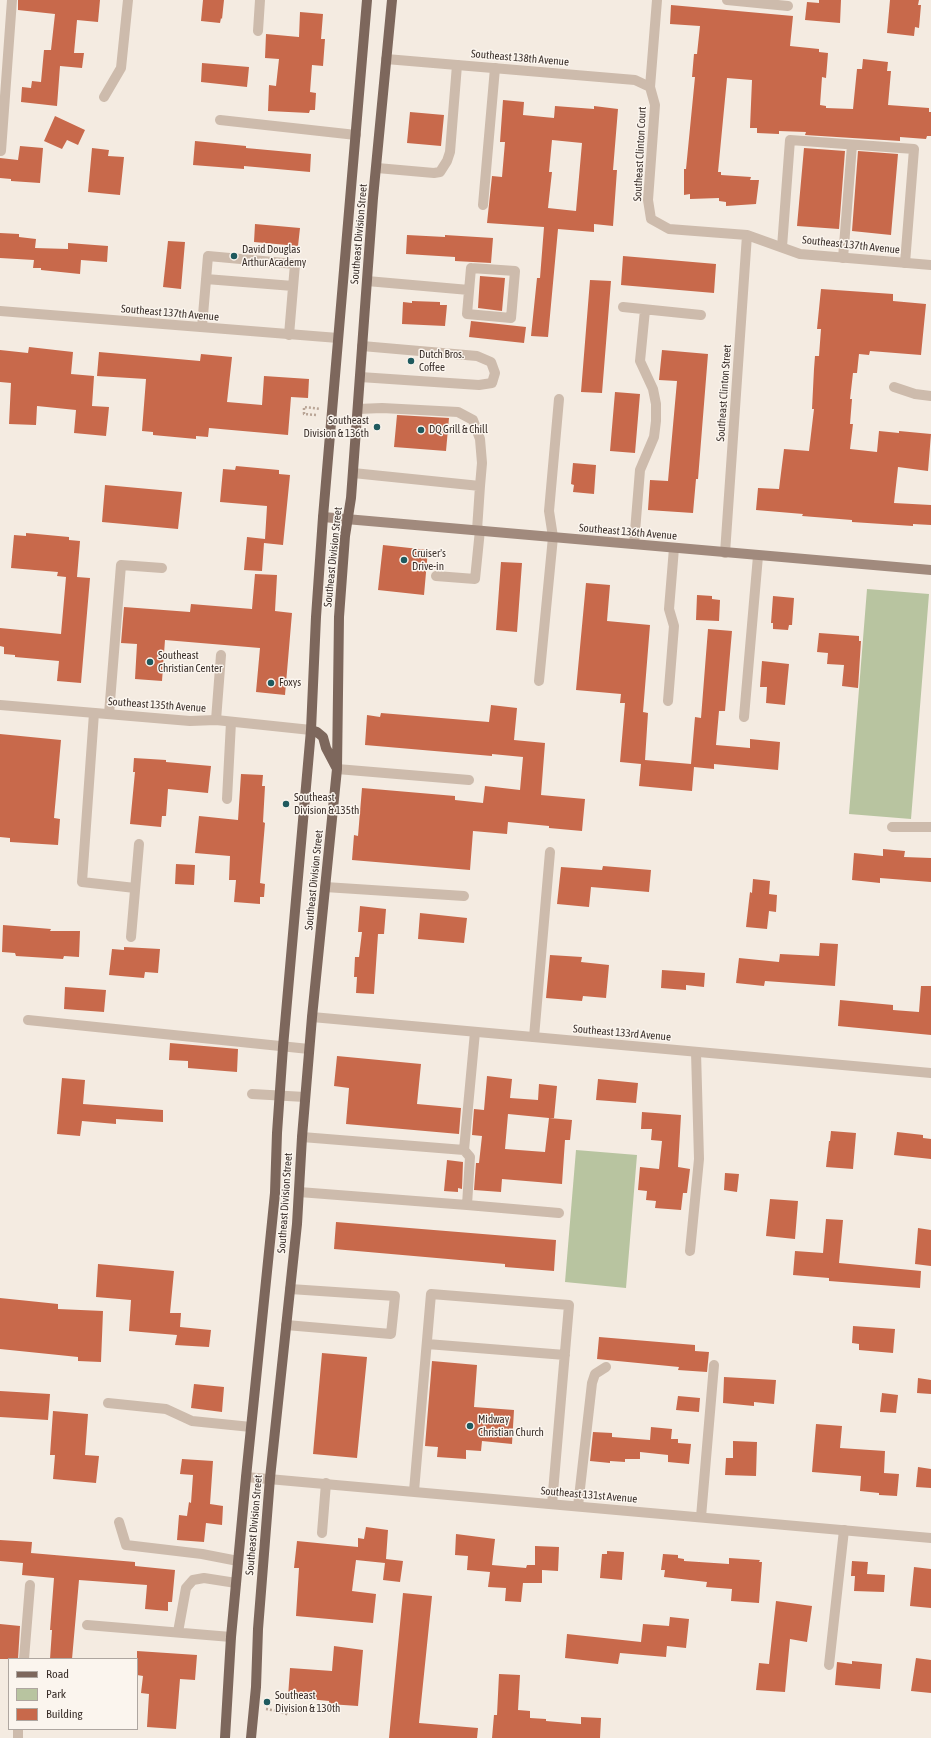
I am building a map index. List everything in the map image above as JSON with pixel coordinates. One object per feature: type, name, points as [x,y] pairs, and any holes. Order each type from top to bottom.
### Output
[{"type":"main road","name":"Southeast Division Street","points":[[225,1738],[231,1637],[275,1192],[277,1133],[283,1047],[311,730],[316,617],[323,517],[367,0]]},
{"type":"main road","name":"Southeast Division Street","points":[[250,1738],[256,1687],[258,1629],[270,1478],[290,1289],[309,1049],[337,769],[339,617],[345,536],[353,473],[367,281],[392,0]]},
{"type":"main road","points":[[311,730],[317,732],[323,737],[326,748],[337,769]]},
{"type":"street","points":[[2,151],[12,0]]},
{"type":"street","points":[[104,97],[121,68],[128,0]]},
{"type":"street","points":[[258,30],[260,0]]},
{"type":"street","points":[[650,87],[657,0]]},
{"type":"street","points":[[727,0],[788,6]]},
{"type":"street","name":"Southeast 138th Avenue","points":[[386,59],[635,80],[650,87]]},
{"type":"street","points":[[377,168],[434,173],[440,172],[447,162],[450,152],[457,65]]},
{"type":"street","points":[[483,205],[494,68]]},
{"type":"street","name":"Southeast Clinton Court","points":[[650,87],[655,105],[648,200],[651,219],[670,229],[748,235]]},
{"type":"street","points":[[220,120],[356,135]]},
{"type":"street","points":[[782,247],[790,140],[914,149],[905,263]]},
{"type":"street","points":[[843,258],[852,145]]},
{"type":"street","name":"Southeast 137th Avenue","points":[[748,235],[800,254],[931,265]]},
{"type":"street","name":"Southeast Clinton Street","points":[[725,553],[748,235]]},
{"type":"street","points":[[202,327],[208,256],[232,258],[295,264],[289,335]]},
{"type":"street","points":[[471,268],[515,271],[511,318],[467,314],[469,290],[471,268]]},
{"type":"street","points":[[206,279],[293,286]]},
{"type":"street","points":[[367,281],[469,290]]},
{"type":"street","points":[[623,307],[701,315]]},
{"type":"street","points":[[634,544],[640,470],[654,437],[656,421],[656,404],[653,389],[640,361],[645,310]]},
{"type":"street","name":"Southeast 137th Avenue","points":[[0,311],[338,338]]},
{"type":"street","points":[[360,377],[479,385],[492,382],[495,373],[491,362],[477,356],[362,346]]},
{"type":"street","points":[[894,388],[915,394],[931,396]]},
{"type":"street","points":[[539,681],[553,537],[549,511],[559,399]]},
{"type":"street","points":[[358,409],[382,408],[458,412],[473,420],[480,439],[482,463],[475,580],[436,576]]},
{"type":"street","points":[[353,473],[480,486]]},
{"type":"street","name":"Southeast 136th Avenue","points":[[323,517],[931,570]]},
{"type":"street","points":[[668,701],[674,626],[669,609],[674,548]]},
{"type":"street","points":[[744,717],[758,556]]},
{"type":"street","points":[[109,714],[120,565],[162,568]]},
{"type":"street","points":[[216,720],[221,655]]},
{"type":"street","name":"Southeast 135th Avenue","points":[[0,705],[190,720],[216,720],[311,730]]},
{"type":"street","points":[[94,713],[82,882],[135,888]]},
{"type":"street","points":[[227,799],[231,722]]},
{"type":"street","points":[[337,769],[469,780]]},
{"type":"street","points":[[892,827],[931,827]]},
{"type":"street","points":[[131,937],[139,844]]},
{"type":"street","points":[[534,1038],[550,852]]},
{"type":"street","points":[[325,887],[464,896]]},
{"type":"street","name":"Southeast 133rd Avenue","points":[[312,1017],[931,1074]]},
{"type":"street","points":[[28,1020],[309,1049]]},
{"type":"street","points":[[464,1150],[475,1032]]},
{"type":"street","points":[[690,1251],[699,1159],[696,1052]]},
{"type":"street","points":[[252,1094],[305,1097]]},
{"type":"street","points":[[302,1137],[464,1150],[470,1157],[467,1205]]},
{"type":"street","points":[[298,1192],[559,1213]]},
{"type":"street","points":[[286,1325],[392,1334],[395,1296],[290,1289]]},
{"type":"street","points":[[414,1491],[431,1294],[569,1305],[552,1504]]},
{"type":"street","points":[[427,1344],[565,1355]]},
{"type":"street","points":[[701,1517],[714,1365]]},
{"type":"street","points":[[578,1506],[592,1383],[595,1374],[606,1367]]},
{"type":"street","points":[[108,1404],[166,1408],[192,1421],[251,1427]]},
{"type":"street","name":"Southeast 131st Avenue","points":[[246,1476],[931,1538]]},
{"type":"street","points":[[322,1533],[326,1483]]},
{"type":"street","points":[[119,1522],[126,1546],[202,1554],[238,1561]]},
{"type":"street","points":[[829,1665],[844,1530]]},
{"type":"street","points":[[178,1632],[186,1588],[193,1580],[204,1578],[236,1583]]},
{"type":"street","points":[[24,1658],[30,1585]]},
{"type":"street","points":[[87,1625],[231,1637]]},
{"type":"path","points":[[316,414],[304,414],[304,407],[321,409]]},
{"type":"path","points":[[253,1708],[278,1711],[289,1715]]},
{"type":"green space","points":[[867,589],[929,594],[911,819],[849,814]]},
{"type":"green space","points":[[576,1150],[637,1155],[626,1288],[565,1282]]},
{"type":"building","points":[[18,0],[100,0],[98,22],[77,20],[74,53],[84,53],[82,68],[60,66],[57,106],[21,102],[22,87],[31,88],[32,81],[41,82],[44,50],[51,50],[55,14],[18,10]]},
{"type":"building","points":[[203,0],[224,0],[222,19],[221,18],[220,23],[201,21]]},
{"type":"building","points":[[819,0],[841,0],[840,23],[805,20],[807,2],[819,3]]},
{"type":"building","points":[[890,0],[919,0],[918,5],[921,5],[919,28],[915,27],[914,36],[887,33]]},
{"type":"building","points":[[671,5],[793,16],[790,46],[819,49],[819,52],[828,53],[826,78],[822,77],[820,105],[826,106],[826,108],[853,109],[857,69],[862,69],[863,59],[888,62],[887,71],[891,71],[888,105],[929,108],[929,112],[931,112],[931,136],[927,136],[926,139],[900,137],[900,141],[805,135],[806,132],[779,131],[779,134],[757,133],[757,128],[750,128],[752,80],[727,78],[718,172],[721,172],[721,175],[751,177],[750,180],[759,180],[756,204],[726,206],[726,202],[719,201],[719,198],[690,199],[690,194],[684,195],[684,169],[686,169],[695,77],[692,77],[694,54],[697,54],[700,26],[670,24]]},
{"type":"building","points":[[300,12],[323,14],[321,39],[325,39],[323,66],[312,65],[310,92],[316,93],[315,110],[310,110],[309,113],[268,111],[269,85],[276,86],[279,59],[265,58],[266,34],[299,37]]},
{"type":"building","points":[[202,63],[249,67],[247,87],[201,82]]},
{"type":"building","points":[[503,100],[524,102],[523,115],[554,118],[555,106],[594,109],[594,106],[618,109],[613,170],[617,170],[613,226],[594,224],[594,232],[558,229],[548,337],[531,336],[537,278],[540,278],[544,227],[487,223],[492,176],[502,177],[505,142],[500,142]],"holes":[[[552,140],[582,143],[576,211],[548,208],[552,172],[549,172]]]},
{"type":"building","points":[[410,112],[444,115],[441,146],[407,143]]},
{"type":"building","points":[[55,116],[85,130],[78,145],[67,140],[62,149],[44,141]]},
{"type":"building","points":[[195,141],[246,146],[246,148],[311,154],[310,172],[244,166],[244,169],[193,165]]},
{"type":"building","points":[[20,146],[43,148],[40,183],[11,181],[11,179],[0,178],[0,158],[18,160]]},
{"type":"building","points":[[92,148],[109,150],[108,156],[124,157],[120,195],[88,192]]},
{"type":"building","points":[[804,148],[845,151],[839,229],[797,226]]},
{"type":"building","points":[[858,151],[898,154],[891,235],[852,231]]},
{"type":"building","points":[[255,224],[300,228],[298,246],[254,242]]},
{"type":"building","points":[[0,233],[19,234],[19,237],[36,239],[35,248],[68,249],[68,243],[108,246],[107,262],[81,260],[80,274],[33,268],[34,260],[0,258]]},
{"type":"building","points":[[407,235],[445,237],[445,235],[493,238],[491,263],[455,261],[455,257],[406,254]]},
{"type":"building","points":[[168,241],[185,242],[181,289],[163,287]]},
{"type":"building","points":[[623,256],[716,264],[714,293],[621,285]]},
{"type":"building","points":[[480,276],[505,278],[502,311],[478,308]]},
{"type":"building","points":[[590,280],[611,281],[602,393],[581,392]]},
{"type":"building","points":[[821,289],[893,294],[893,301],[926,304],[921,355],[870,351],[869,355],[859,354],[857,373],[853,373],[850,399],[852,399],[850,424],[853,424],[850,449],[877,452],[879,431],[931,434],[928,471],[898,467],[894,503],[931,505],[931,525],[913,524],[913,526],[852,522],[852,520],[802,516],[803,514],[756,510],[758,488],[779,489],[784,449],[809,451],[814,409],[812,409],[815,356],[819,356],[821,329],[817,329]]},
{"type":"building","points":[[412,301],[440,302],[440,305],[447,305],[445,326],[402,324],[403,302],[412,303]]},
{"type":"building","points":[[471,321],[526,327],[524,343],[469,337]]},
{"type":"building","points":[[29,347],[73,352],[71,374],[94,376],[92,406],[109,407],[106,436],[74,433],[76,410],[37,406],[36,425],[9,424],[11,383],[0,382],[0,350],[28,353]]},
{"type":"building","points":[[662,350],[708,354],[698,479],[696,479],[693,513],[648,510],[650,480],[668,481],[677,381],[659,380]]},
{"type":"building","points":[[99,352],[200,361],[201,354],[232,357],[227,402],[262,405],[264,376],[309,379],[308,398],[291,397],[288,435],[209,428],[208,437],[196,436],[196,439],[153,435],[153,432],[142,431],[146,379],[97,376]]},
{"type":"building","points":[[615,392],[640,394],[635,453],[610,451]]},
{"type":"building","name":"DQ Grill & Chill","points":[[397,415],[449,418],[446,451],[394,447]]},
{"type":"building","points":[[573,463],[596,465],[594,494],[573,492],[574,485],[571,484]]},
{"type":"building","points":[[236,466],[279,470],[279,474],[290,475],[283,545],[264,543],[262,571],[244,570],[247,537],[265,539],[267,506],[220,502],[223,469],[235,470]]},
{"type":"building","points":[[105,485],[182,492],[178,529],[102,522]]},
{"type":"building","points":[[26,533],[69,537],[69,540],[80,541],[77,577],[90,578],[81,683],[57,681],[59,661],[15,657],[15,655],[4,654],[4,647],[0,646],[0,628],[61,634],[66,577],[57,576],[58,572],[11,568],[14,535],[26,536]]},
{"type":"building","points":[[383,545],[428,550],[424,595],[378,590]]},
{"type":"building","points":[[501,562],[522,563],[517,632],[496,630]]},
{"type":"building","points":[[255,574],[277,575],[275,611],[292,613],[285,695],[256,692],[260,648],[165,640],[162,681],[135,679],[137,644],[121,643],[124,607],[190,612],[191,604],[252,609]]},
{"type":"building","points":[[586,583],[610,585],[607,621],[650,625],[643,712],[648,713],[645,760],[691,764],[695,717],[701,718],[708,629],[732,631],[725,711],[719,711],[716,745],[750,748],[750,739],[780,742],[778,770],[714,764],[714,769],[694,767],[692,791],[639,786],[641,764],[620,762],[625,703],[620,703],[621,694],[576,690]]},
{"type":"building","points":[[697,595],[712,596],[712,599],[720,600],[719,621],[696,620]]},
{"type":"building","points":[[773,596],[794,598],[792,625],[789,625],[788,630],[773,629],[773,623],[771,623]]},
{"type":"building","points":[[819,633],[859,636],[859,641],[861,641],[858,688],[842,686],[844,665],[827,664],[828,653],[817,652]]},
{"type":"building","points":[[762,661],[789,664],[785,705],[766,703],[767,687],[760,687]]},
{"type":"building","points":[[491,705],[517,708],[514,740],[545,743],[541,795],[585,799],[582,831],[508,822],[507,834],[473,831],[470,870],[352,860],[354,835],[358,836],[362,788],[455,796],[455,800],[483,803],[485,786],[520,790],[523,757],[492,754],[492,756],[365,745],[367,715],[380,717],[381,713],[489,722]]},
{"type":"building","points":[[0,734],[61,740],[54,818],[60,819],[58,845],[10,842],[10,838],[0,837]]},
{"type":"building","points":[[134,758],[166,760],[166,762],[211,766],[208,793],[168,789],[166,816],[162,816],[161,827],[130,824],[135,772],[133,772]]},
{"type":"building","points":[[241,774],[263,775],[262,786],[265,786],[263,822],[265,823],[260,883],[265,884],[264,897],[260,897],[260,904],[234,902],[236,880],[229,880],[230,856],[195,853],[199,816],[238,820]]},
{"type":"building","points":[[883,849],[905,851],[904,857],[931,858],[931,882],[880,878],[880,883],[852,880],[854,853],[883,856]]},
{"type":"building","points":[[176,864],[195,865],[194,885],[175,884]]},
{"type":"building","points":[[603,866],[651,870],[649,892],[591,887],[589,907],[557,904],[561,867],[602,870]]},
{"type":"building","points":[[753,879],[770,881],[769,894],[777,895],[776,912],[769,911],[767,929],[746,927]]},
{"type":"building","points":[[360,906],[386,909],[384,934],[378,934],[374,994],[356,993],[357,977],[354,977],[355,957],[359,957],[362,932],[358,932]]},
{"type":"building","points":[[420,913],[467,918],[464,943],[418,939]]},
{"type":"building","points":[[3,925],[51,929],[50,931],[80,931],[79,957],[64,956],[63,959],[16,956],[15,953],[2,952]]},
{"type":"building","points":[[820,943],[838,944],[835,986],[765,981],[764,986],[736,983],[739,958],[779,962],[780,954],[819,956]]},
{"type":"building","points":[[124,947],[160,949],[158,973],[145,972],[144,978],[109,975],[112,949],[124,950]]},
{"type":"building","points":[[550,955],[582,957],[581,962],[609,965],[606,998],[583,996],[582,1001],[546,998]]},
{"type":"building","points":[[662,970],[705,973],[704,987],[686,985],[686,990],[661,988]]},
{"type":"building","points":[[921,986],[931,986],[931,1035],[838,1026],[840,1000],[893,1005],[893,1010],[919,1012]]},
{"type":"building","points":[[65,987],[106,990],[104,1012],[64,1009]]},
{"type":"building","points":[[170,1043],[238,1049],[237,1072],[188,1068],[188,1061],[169,1060]]},
{"type":"building","points":[[337,1056],[421,1064],[417,1104],[461,1108],[459,1134],[346,1124],[349,1088],[334,1086]]},
{"type":"building","points":[[487,1076],[512,1079],[510,1098],[538,1100],[539,1084],[557,1086],[554,1118],[549,1118],[572,1120],[570,1140],[565,1140],[562,1184],[502,1179],[501,1192],[474,1190],[476,1163],[479,1163],[482,1136],[472,1135],[474,1109],[484,1110]],"holes":[[[508,1114],[549,1118],[545,1152],[505,1149]]]},
{"type":"building","points":[[62,1078],[85,1080],[83,1104],[163,1110],[163,1122],[116,1119],[116,1124],[82,1121],[80,1136],[57,1134]]},
{"type":"building","points":[[598,1079],[638,1083],[636,1103],[596,1100]]},
{"type":"building","points":[[642,1112],[681,1115],[678,1167],[690,1169],[687,1193],[683,1193],[681,1210],[655,1208],[656,1201],[646,1200],[647,1191],[638,1190],[640,1167],[659,1169],[662,1141],[651,1140],[652,1129],[641,1129]]},
{"type":"building","points":[[831,1131],[856,1133],[853,1169],[826,1167]]},
{"type":"building","points":[[897,1132],[923,1135],[923,1138],[931,1139],[931,1159],[894,1155]]},
{"type":"building","points":[[447,1160],[463,1162],[462,1189],[458,1188],[458,1192],[444,1191]]},
{"type":"building","points":[[725,1173],[739,1174],[737,1192],[724,1190]]},
{"type":"building","points":[[770,1199],[798,1201],[795,1239],[766,1236]]},
{"type":"building","points":[[826,1219],[843,1220],[839,1263],[921,1271],[920,1288],[829,1281],[829,1278],[793,1275],[795,1251],[823,1253]]},
{"type":"building","points":[[336,1222],[556,1240],[554,1271],[505,1267],[505,1264],[334,1249]]},
{"type":"building","points":[[918,1228],[931,1230],[931,1266],[915,1264]]},
{"type":"building","points":[[98,1264],[174,1271],[170,1313],[181,1313],[180,1327],[211,1330],[209,1347],[175,1345],[177,1335],[129,1331],[131,1300],[96,1297]]},
{"type":"building","points":[[0,1298],[58,1304],[58,1309],[103,1311],[101,1362],[78,1361],[78,1357],[0,1349]]},
{"type":"building","points":[[853,1326],[895,1329],[893,1353],[859,1350],[859,1344],[852,1343]]},
{"type":"building","points":[[599,1337],[695,1345],[695,1351],[709,1352],[707,1372],[678,1370],[679,1367],[597,1359]]},
{"type":"building","points":[[322,1353],[367,1357],[357,1458],[313,1454]]},
{"type":"building","name":"Midway Christian Church","points":[[432,1361],[477,1365],[474,1407],[514,1410],[512,1444],[482,1441],[481,1451],[466,1450],[466,1459],[437,1457],[438,1447],[425,1446]]},
{"type":"building","points":[[724,1377],[776,1380],[774,1404],[754,1402],[754,1406],[723,1403]]},
{"type":"building","points":[[918,1378],[931,1380],[931,1394],[917,1393]]},
{"type":"building","points":[[194,1384],[224,1387],[222,1412],[191,1408]]},
{"type":"building","points":[[0,1391],[50,1394],[48,1420],[0,1417]]},
{"type":"building","points":[[882,1393],[898,1395],[896,1413],[880,1412]]},
{"type":"building","points":[[678,1396],[700,1398],[699,1412],[676,1410]]},
{"type":"building","points":[[53,1411],[88,1414],[85,1455],[99,1456],[96,1483],[53,1479],[55,1455],[50,1455]]},
{"type":"building","points":[[816,1424],[842,1426],[840,1448],[885,1451],[884,1473],[899,1474],[897,1496],[879,1495],[879,1493],[860,1491],[861,1476],[812,1472]]},
{"type":"building","points":[[651,1427],[672,1429],[671,1439],[678,1439],[678,1443],[691,1444],[689,1464],[668,1462],[668,1455],[640,1452],[640,1459],[625,1459],[625,1462],[610,1461],[610,1463],[590,1461],[593,1432],[612,1433],[612,1437],[650,1440]]},
{"type":"building","points":[[733,1441],[757,1442],[756,1476],[725,1475],[726,1458],[733,1458]]},
{"type":"building","points":[[182,1459],[213,1461],[210,1504],[223,1506],[222,1525],[206,1523],[204,1542],[177,1540],[179,1515],[187,1516],[189,1502],[191,1503],[193,1475],[180,1474]]},
{"type":"building","points":[[918,1467],[931,1469],[931,1488],[916,1487]]},
{"type":"building","points":[[366,1527],[388,1530],[386,1559],[403,1561],[400,1582],[383,1580],[385,1563],[356,1560],[352,1591],[376,1594],[373,1623],[296,1616],[299,1568],[294,1568],[297,1541],[358,1547],[358,1538],[364,1539]]},
{"type":"building","points":[[456,1534],[495,1539],[492,1565],[526,1568],[527,1565],[535,1565],[535,1546],[559,1547],[558,1571],[542,1570],[542,1583],[523,1583],[521,1602],[505,1601],[506,1588],[488,1587],[490,1572],[467,1570],[468,1556],[455,1555]]},
{"type":"building","points":[[0,1540],[32,1542],[31,1553],[135,1562],[135,1566],[175,1570],[172,1602],[168,1602],[168,1611],[145,1609],[147,1585],[79,1580],[72,1658],[50,1658],[52,1630],[50,1630],[54,1578],[22,1575],[23,1563],[0,1561]]},
{"type":"building","points":[[607,1551],[624,1552],[622,1580],[600,1578],[602,1554],[607,1554]]},
{"type":"building","points":[[663,1554],[678,1555],[678,1558],[684,1559],[684,1561],[729,1564],[729,1558],[760,1560],[759,1562],[762,1562],[759,1603],[731,1601],[732,1589],[706,1587],[707,1582],[664,1577],[665,1570],[661,1570]]},
{"type":"building","points":[[852,1561],[868,1562],[867,1574],[885,1575],[884,1592],[854,1591],[855,1576],[851,1576]]},
{"type":"building","points":[[914,1567],[931,1569],[931,1608],[910,1606]]},
{"type":"building","points":[[403,1593],[432,1596],[419,1723],[478,1728],[477,1738],[389,1738]]},
{"type":"building","points":[[776,1601],[812,1606],[807,1642],[790,1639],[785,1692],[756,1690],[759,1663],[769,1664]]},
{"type":"building","points":[[670,1617],[689,1619],[686,1648],[667,1646],[666,1657],[620,1653],[618,1664],[565,1658],[567,1634],[641,1642],[643,1624],[669,1626]]},
{"type":"building","points":[[0,1624],[20,1626],[18,1658],[0,1659]]},
{"type":"building","points":[[334,1646],[363,1650],[358,1706],[329,1704],[329,1701],[288,1697],[290,1668],[332,1671]]},
{"type":"building","points":[[137,1651],[197,1655],[195,1680],[180,1679],[176,1729],[147,1727],[149,1694],[141,1693],[143,1676],[138,1675]]},
{"type":"building","points":[[916,1658],[931,1660],[931,1693],[911,1691]]},
{"type":"building","points":[[852,1661],[882,1664],[880,1689],[835,1685],[837,1662],[852,1664]]},
{"type":"building","points":[[499,1674],[520,1675],[518,1710],[530,1711],[530,1718],[581,1724],[581,1717],[601,1718],[600,1738],[492,1738],[494,1715],[497,1715]]},
{"type":"place","name":"David Douglas Arthur Academy","points":[[234,256]]},
{"type":"place","name":"Dutch Bros. Coffee","points":[[411,361]]},
{"type":"place","name":"Southeast Division & 136th","points":[[377,427]]},
{"type":"place","name":"DQ Grill & Chill","points":[[421,430]]},
{"type":"place","name":"Cruiser's Drive-in","points":[[404,560]]},
{"type":"place","name":"Southeast Christian Center","points":[[150,662]]},
{"type":"place","name":"Foxys","points":[[271,683]]},
{"type":"place","name":"Southeast Division & 135th","points":[[286,804]]},
{"type":"place","name":"Midway Christian Church","points":[[470,1426]]},
{"type":"place","name":"Southeast Division & 130th","points":[[267,1702]]}]
